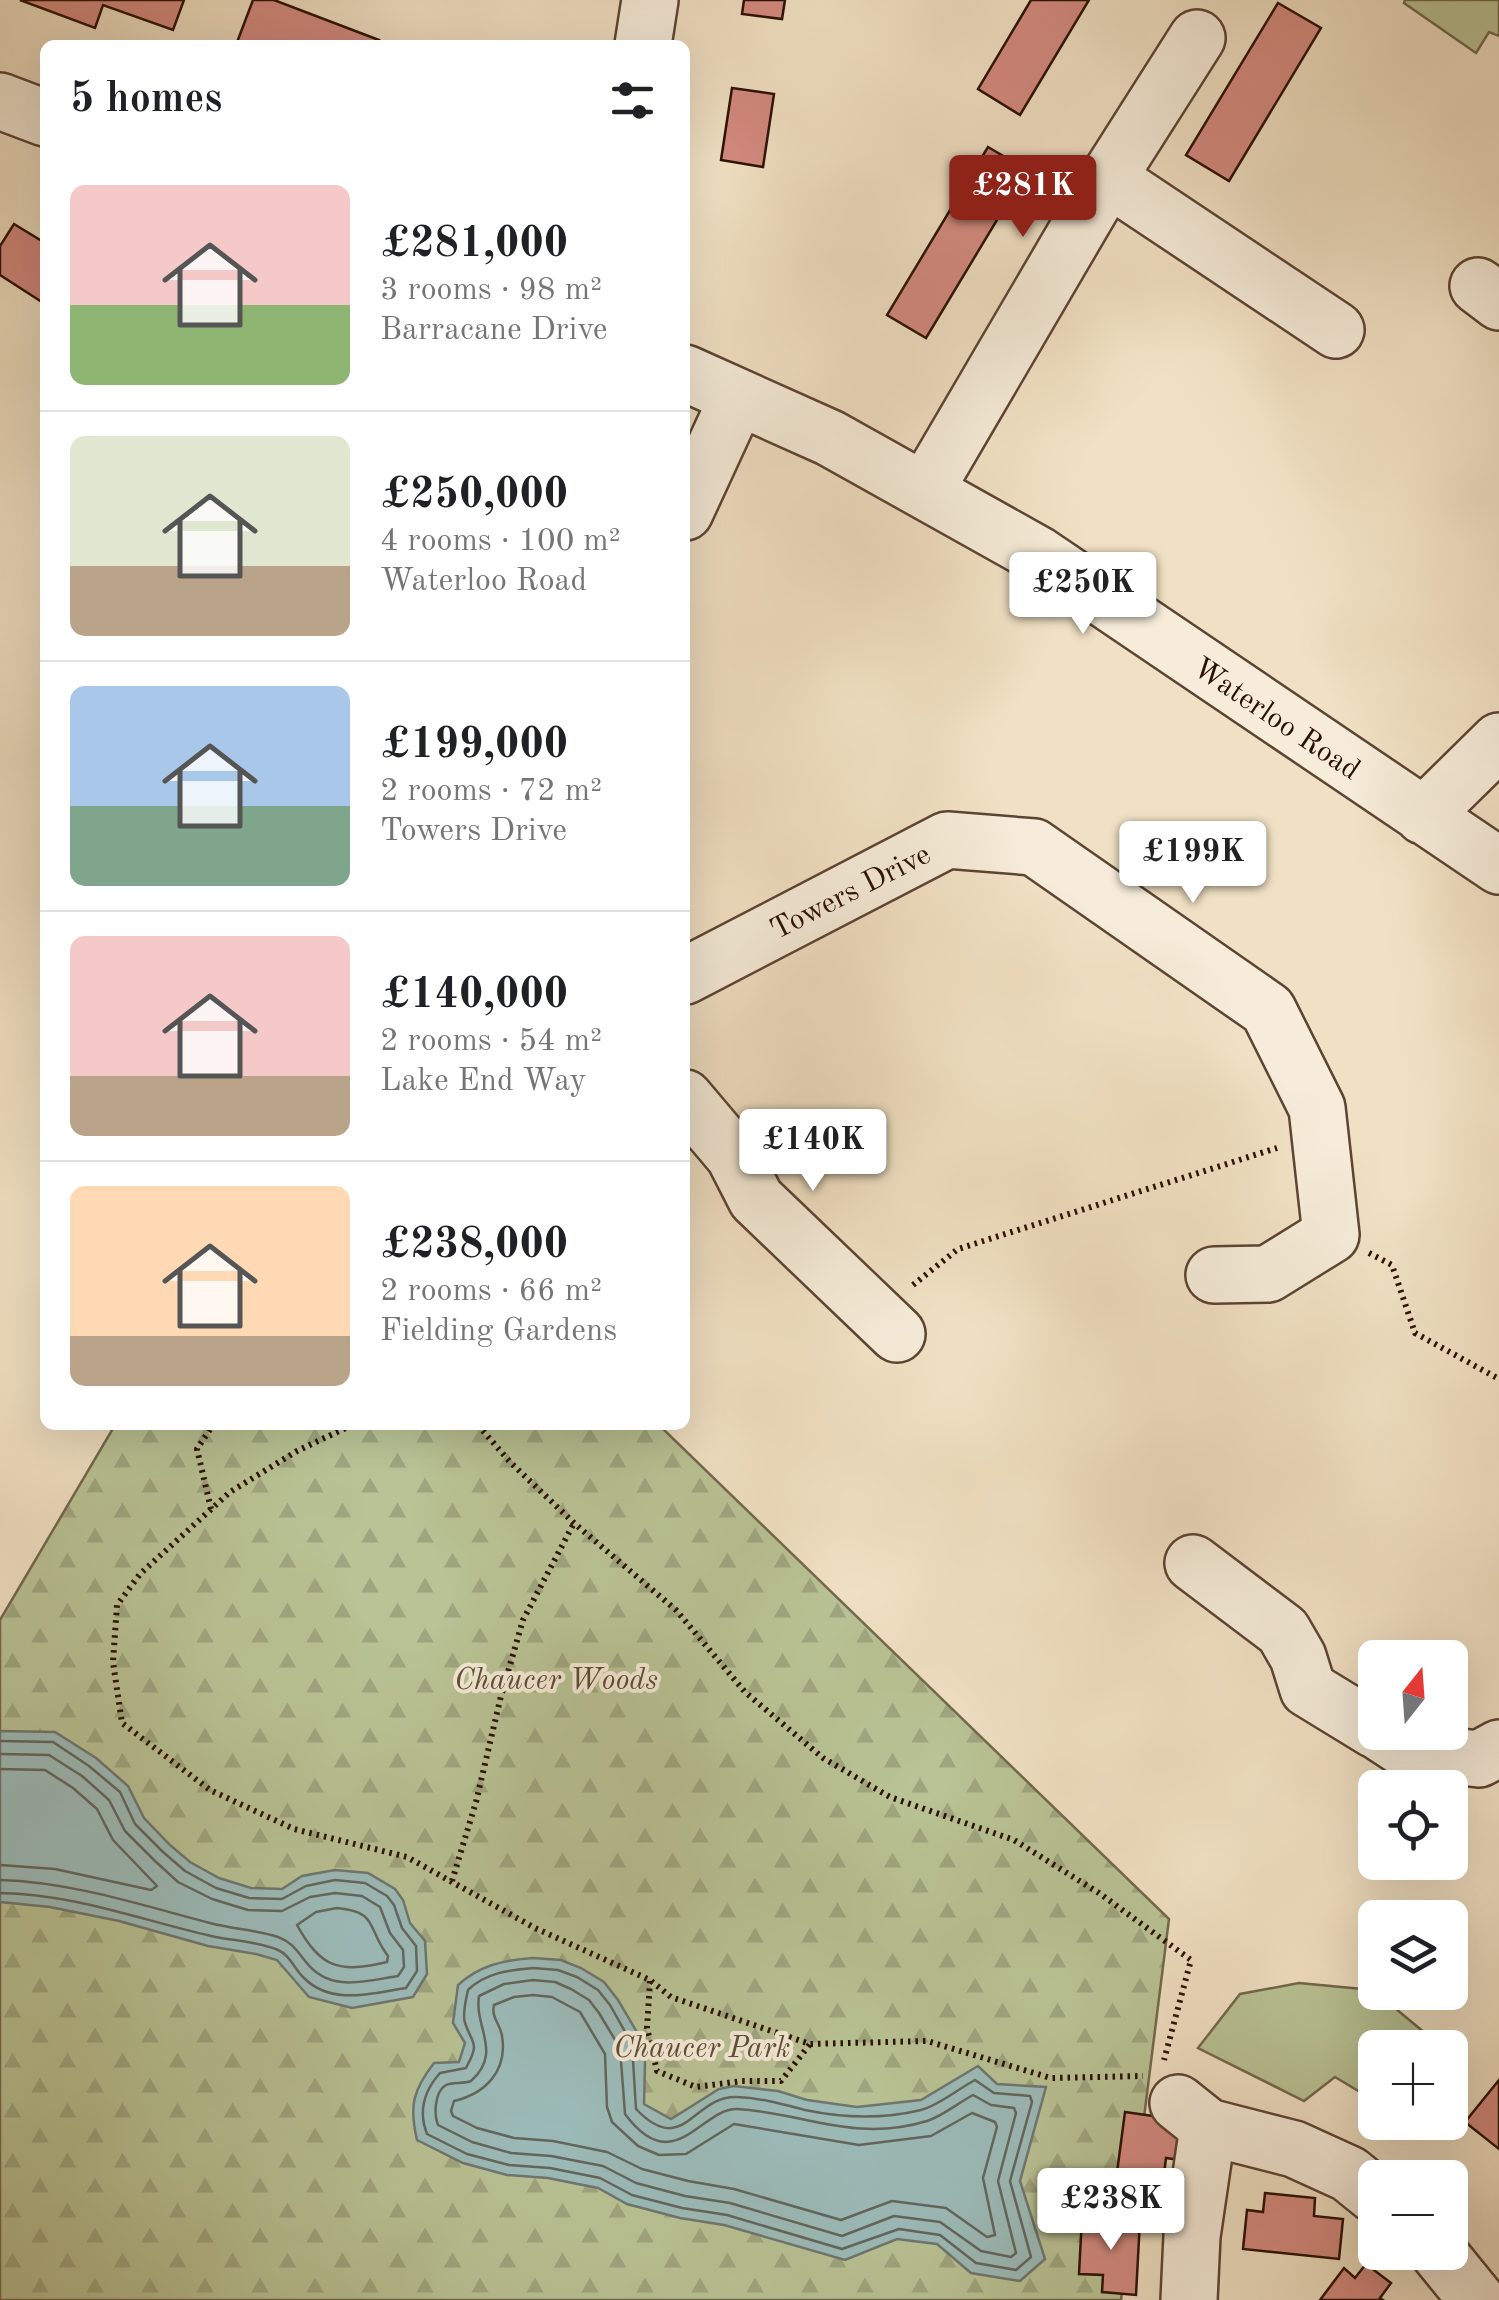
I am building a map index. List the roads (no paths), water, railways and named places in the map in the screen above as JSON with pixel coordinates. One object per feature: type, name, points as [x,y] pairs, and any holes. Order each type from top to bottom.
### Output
[{"type":"street","points":[[644,40],[650,0]]},
{"type":"street","points":[[926,490],[1108,178],[1197,38]]},
{"type":"street","points":[[0,101],[40,116]]},
{"type":"street","points":[[1108,178],[1336,330]]},
{"type":"street","name":"Waterloo Road","points":[[690,376],[830,438],[1039,555],[1499,866]]},
{"type":"street","points":[[690,501],[738,397]]},
{"type":"street","points":[[1423,816],[1499,741]]},
{"type":"street","name":"Towers Drive","points":[[690,973],[947,840],[1034,848],[1268,1010],[1316,1108],[1331,1235],[1268,1274],[1214,1275]]},
{"type":"street","points":[[690,1104],[734,1156],[756,1198],[887,1324]]},
{"type":"street","points":[[1193,1563],[1283,1631],[1298,1657],[1308,1688],[1358,1719]]},
{"type":"street","points":[[1406,1750],[1479,1759],[1499,1748]]},
{"type":"street","points":[[1189,2300],[1193,2115],[1294,2148],[1358,2181]]},
{"type":"street","points":[[1453,2270],[1477,2300]]},
{"type":"water","points":[[0,1731],[55,1732],[96,1758],[128,1786],[144,1818],[170,1845],[219,1878],[251,1888],[282,1889],[302,1876],[335,1870],[368,1873],[395,1889],[403,1900],[410,1923],[425,1941],[427,1974],[413,1997],[352,2008],[309,1997],[277,1960],[119,1921],[0,1902]]},
{"type":"water","points":[[533,1958],[561,1960],[604,1982],[641,2039],[644,2104],[671,2119],[719,2089],[734,2086],[857,2107],[921,2100],[978,2066],[997,2084],[1046,2087],[1020,2181],[1045,2259],[1020,2281],[971,2273],[937,2244],[897,2239],[845,2260],[724,2225],[627,2204],[598,2188],[507,2175],[463,2163],[417,2140],[413,2108],[421,2082],[434,2063],[459,2062],[465,2043],[453,2023],[458,1985],[493,1965]]},
{"type":"park label","name":"Chaucer Woods","points":[[556,1679]]},
{"type":"park label","name":"Chaucer Park","points":[[702,2047]]}]
